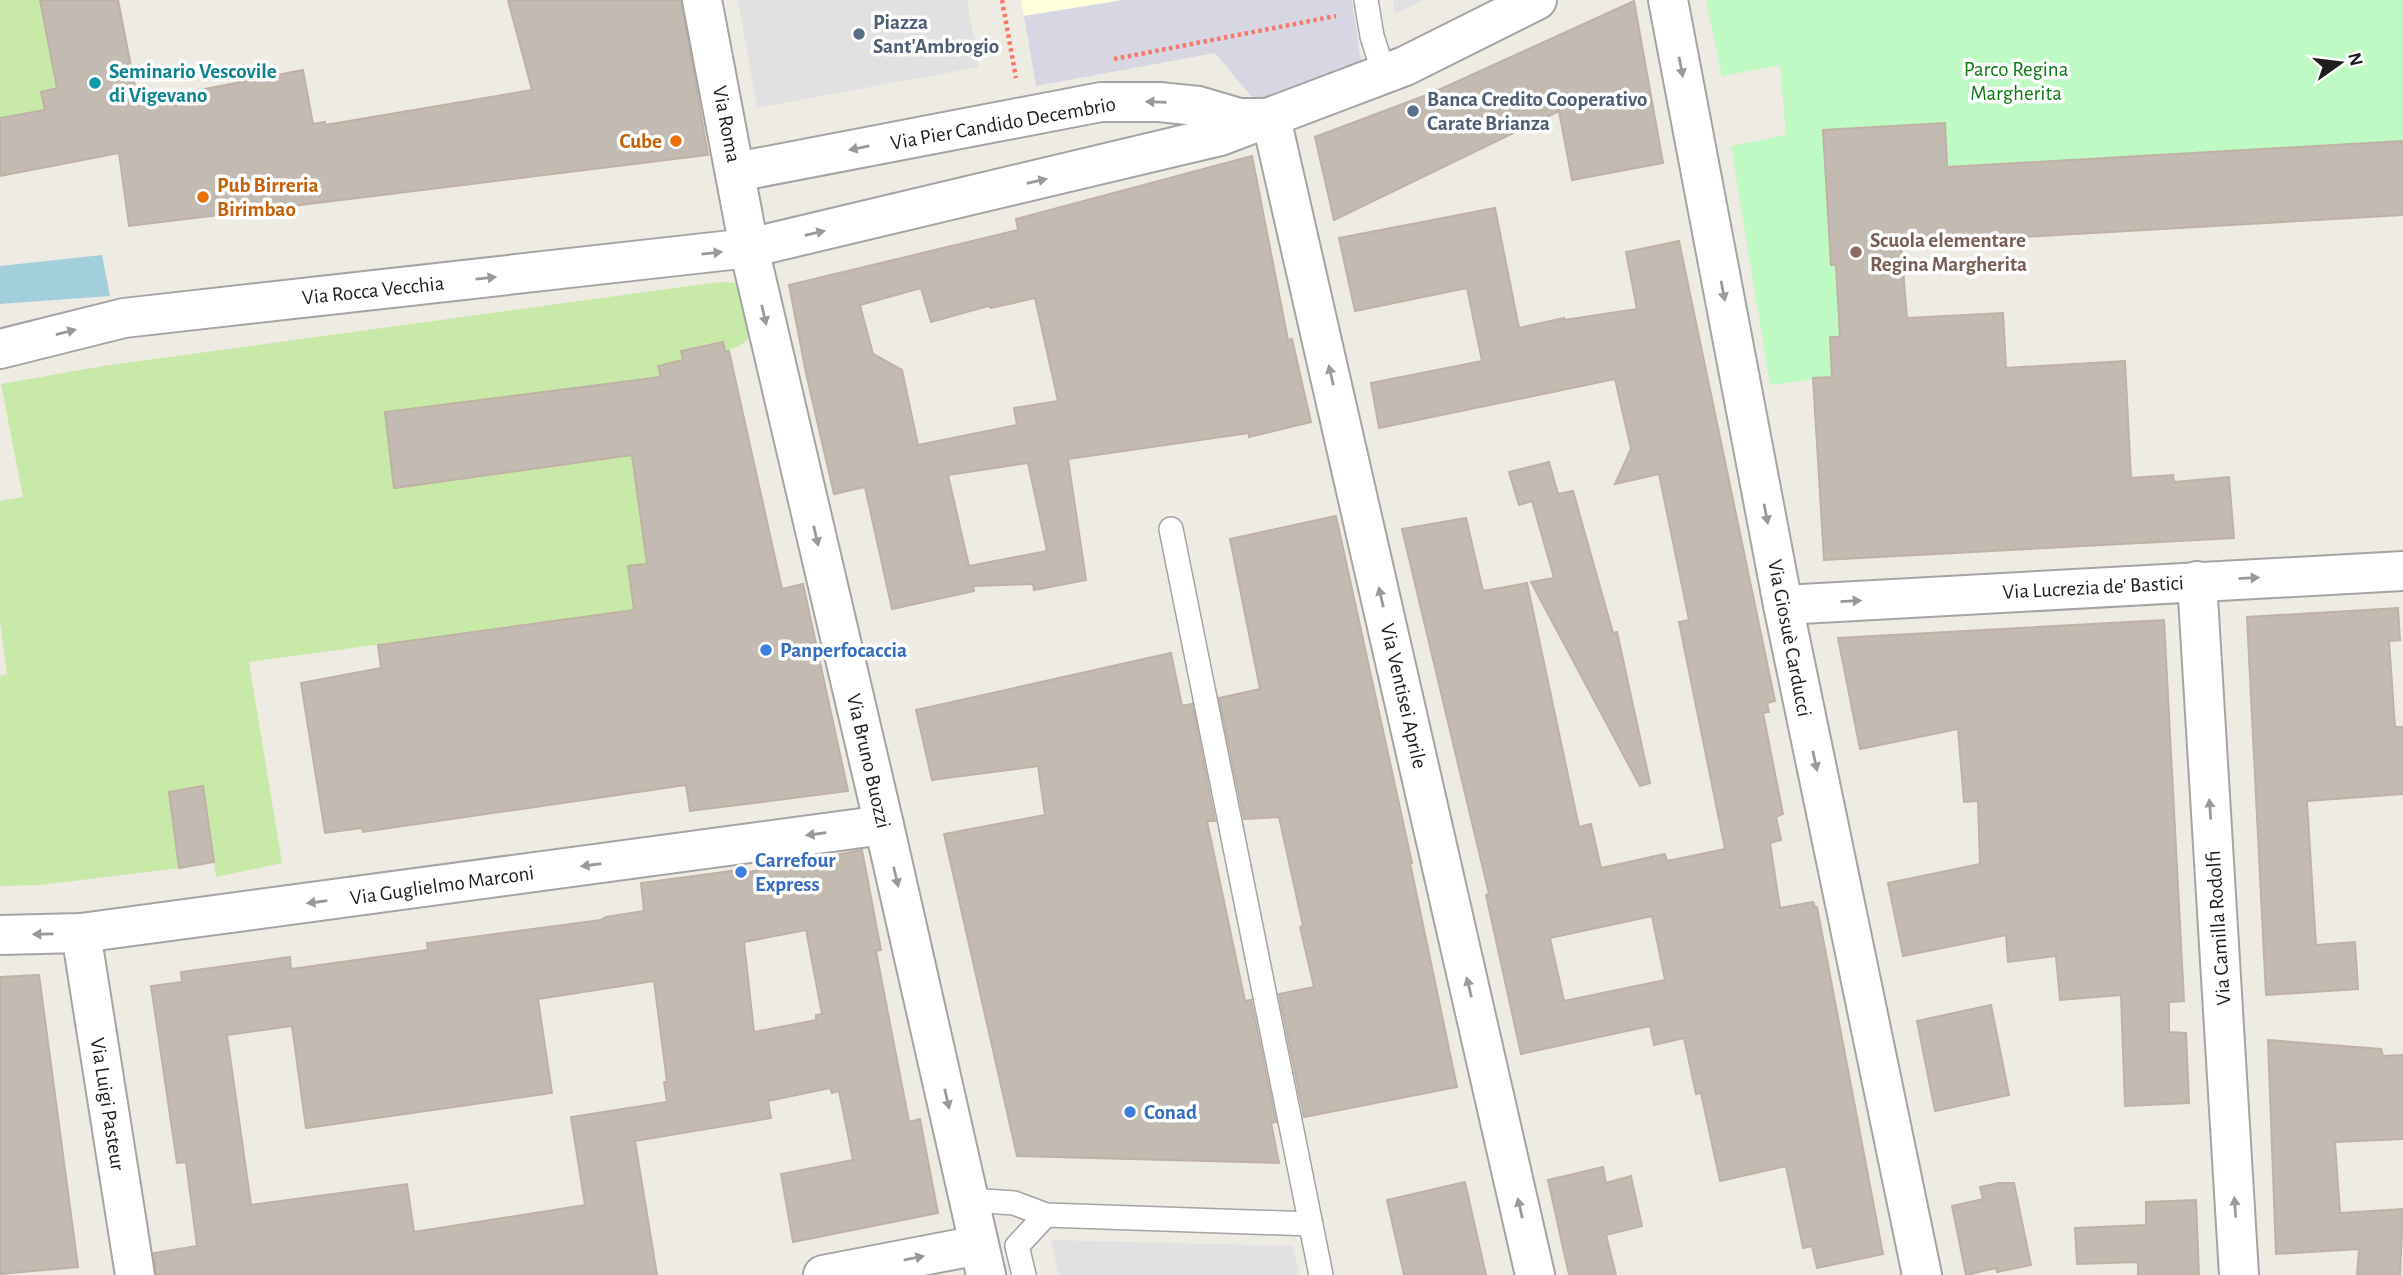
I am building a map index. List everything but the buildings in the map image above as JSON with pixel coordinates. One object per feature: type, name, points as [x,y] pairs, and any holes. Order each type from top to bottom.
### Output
[{"type":"street","name":"Via Roma","points":[[702,0],[749,248]]},
{"type":"street","name":"Via Pier Candido Decembrio","points":[[749,248],[1197,143],[1271,118],[1384,74],[1537,0]]},
{"type":"street","name":"Via Giosuè Carducci","points":[[1668,0],[1783,605],[1922,1275]]},
{"type":"street","name":"Via Pier Candido Decembrio","points":[[736,172],[1101,102],[1160,102],[1199,106],[1239,118],[1271,118]]},
{"type":"street","name":"Via Ventisei Aprile","points":[[1271,118],[1535,1275]]},
{"type":"street","name":"Via Rocca Vecchia","points":[[0,349],[124,318],[749,248]]},
{"type":"street","name":"Via Bruno Buozzi","points":[[749,248],[983,1260]]},
{"type":"street","name":"Via Lucrezia de' Bastici","points":[[1783,605],[2403,570]]},
{"type":"street","name":"Via Camilla Rodolfi","points":[[2197,581],[2239,1275]]},
{"type":"street","name":"Via Guglielmo Marconi","points":[[0,936],[81,933],[884,825]]},
{"type":"street","name":"Via Luigi Pasteur","points":[[81,933],[135,1275]]},
{"type":"street","points":[[823,1275],[983,1260]]},
{"type":"lane","points":[[1366,0],[1372,36],[1384,74]]},
{"type":"lane","points":[[1197,143],[1215,130],[1216,120],[1199,106]]},
{"type":"lane","points":[[1171,529],[1321,1275]]},
{"type":"lane","points":[[970,1200],[1014,1203],[1046,1215],[1311,1223]]},
{"type":"lane","points":[[1024,1275],[1017,1246],[1046,1215]]},
{"type":"shaded area","name":"Piazza Sant'Ambrogio","points":[[738,0],[967,0],[979,67],[757,108]]},
{"type":"shaded area","points":[[1021,0],[1120,0],[1024,16]]},
{"type":"shaded area","points":[[1125,0],[1352,0],[1361,62],[1256,102],[1215,53],[1036,86],[1024,16]]},
{"type":"shaded area","points":[[1393,0],[1424,0],[1395,14]]},
{"type":"shaded area","points":[[1051,1240],[1293,1246],[1299,1275],[1058,1275]]},
{"type":"green space","points":[[0,0],[40,0],[56,88],[41,92],[45,110],[0,118]]},
{"type":"green space","name":"Parco Regina Margherita","points":[[1706,0],[2403,0],[2403,141],[1947,167],[1945,123],[1831,265],[1836,265],[1840,337],[1831,337],[1832,377],[1770,385],[1731,146],[1786,135],[1780,65],[1722,76]]},
{"type":"green space","points":[[719,282],[735,283],[747,292],[755,332],[742,344],[729,350],[725,351],[722,342],[681,351],[683,360],[658,366],[661,377],[386,412],[395,488],[632,455],[647,564],[628,567],[634,610],[249,662],[282,863],[216,877],[203,786],[169,792],[179,868],[40,885],[0,886],[0,676],[7,674],[0,622],[0,501],[23,497],[1,384],[103,366]]},
{"type":"water","points":[[102,255],[110,296],[0,304],[0,266]]},
{"type":"place","name":"Piazza Sant'Ambrogio","points":[[859,34]]},
{"type":"place","name":"Seminario Vescovile di Vigevano","points":[[95,83]]},
{"type":"place","name":"Banca Credito Cooperativo Carate Brianza","points":[[1413,111]]},
{"type":"place","name":"Cube","points":[[676,141]]},
{"type":"place","name":"Pub Birreria Birimbao","points":[[203,197]]},
{"type":"place","name":"Scuola elementare Regina Margherita","points":[[1856,252]]},
{"type":"place","name":"Panperfocaccia","points":[[766,650]]},
{"type":"place","name":"Carrefour Express","points":[[741,872]]},
{"type":"place","name":"Conad","points":[[1130,1112]]}]
